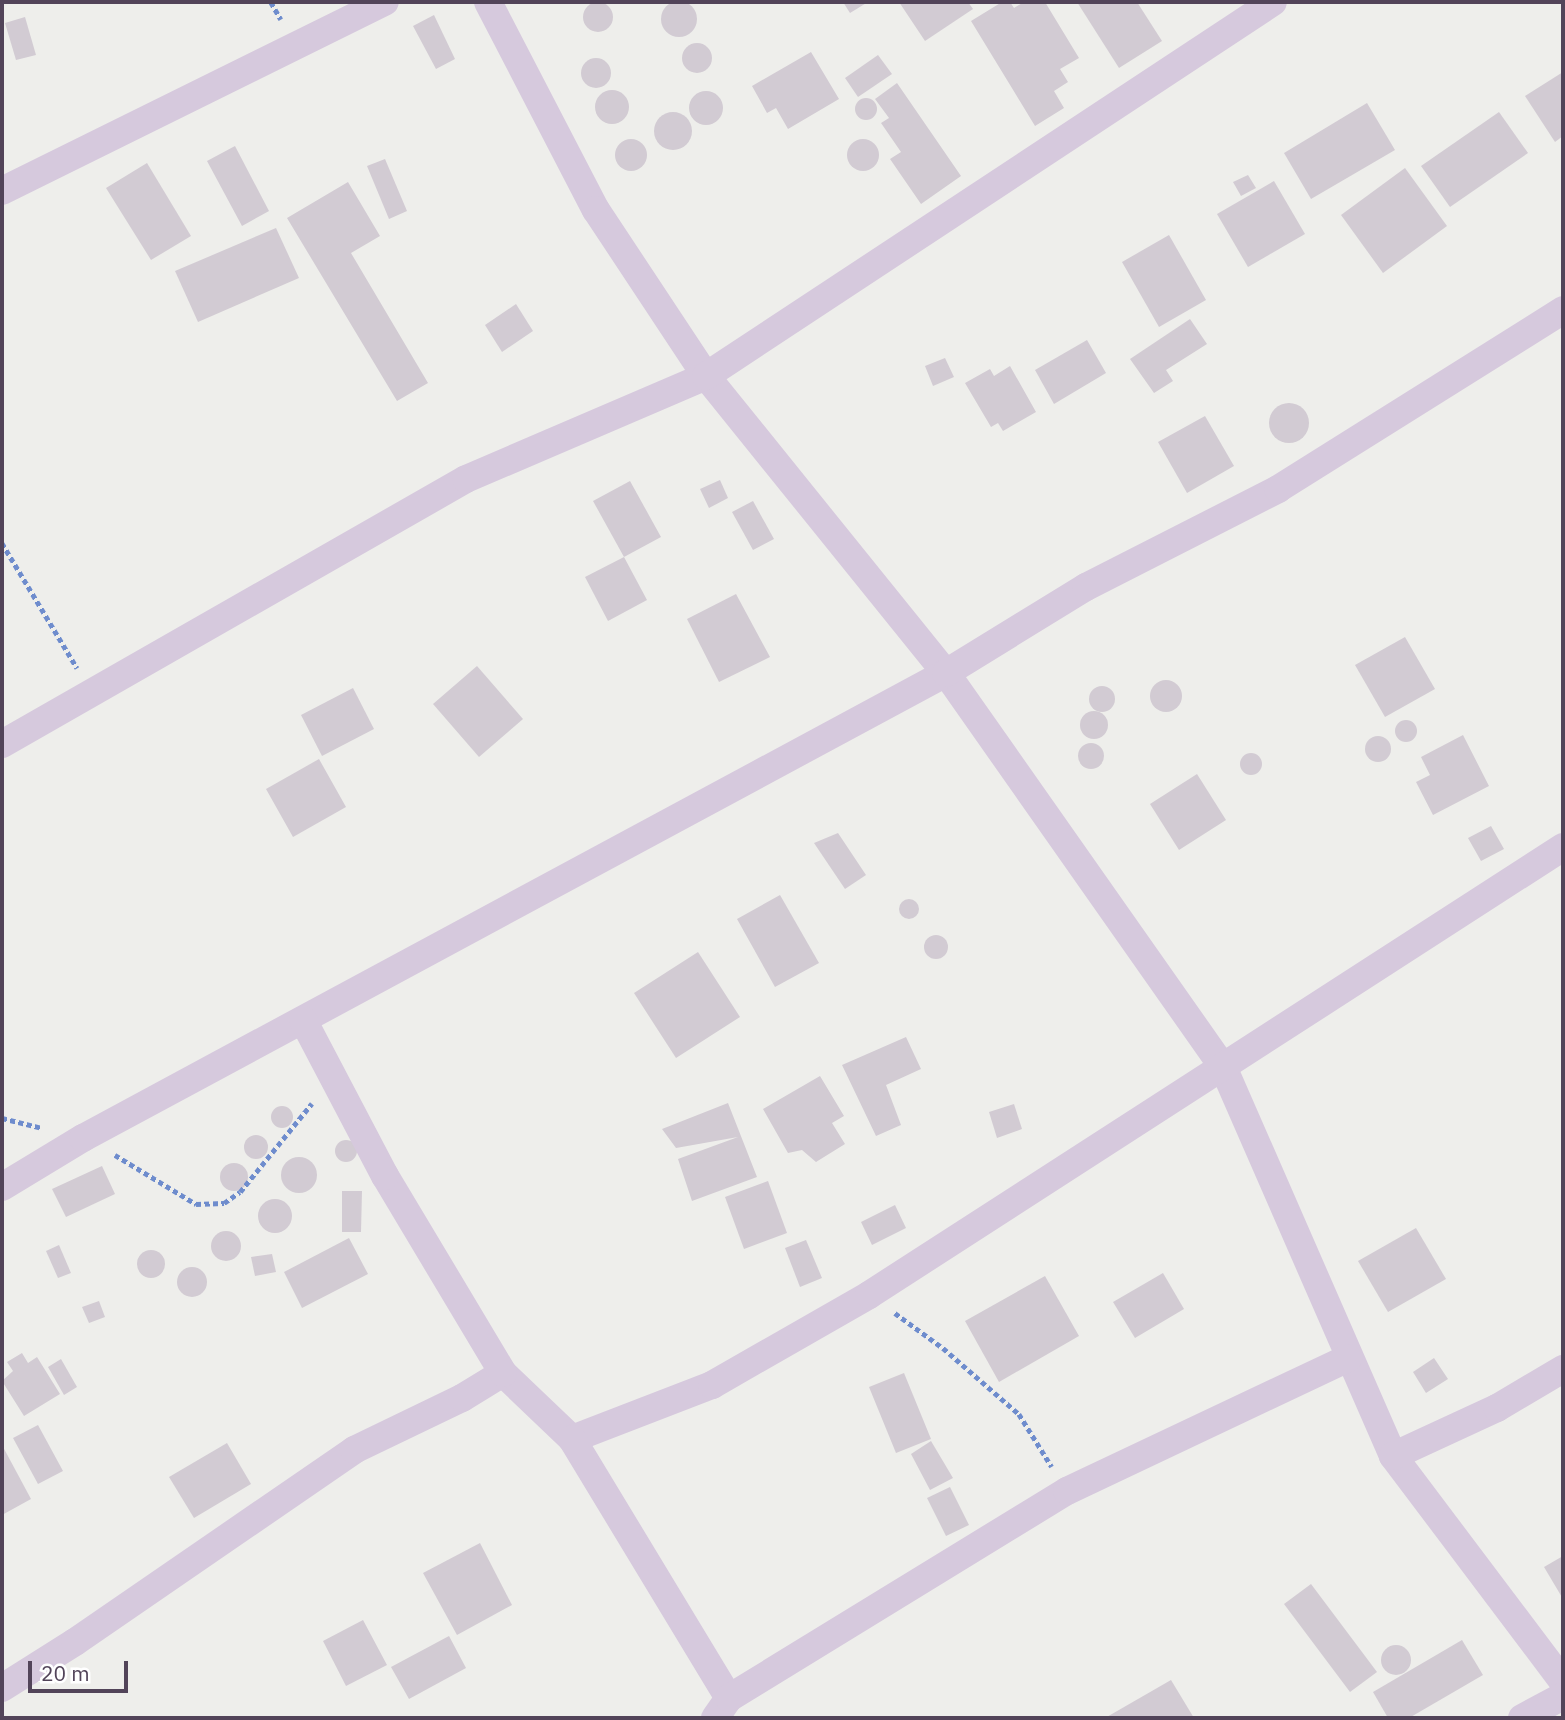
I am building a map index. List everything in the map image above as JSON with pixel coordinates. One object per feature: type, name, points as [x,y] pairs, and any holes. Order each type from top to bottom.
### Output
[{"type":"street","points":[[2,191],[385,2]]},
{"type":"street","points":[[488,2],[596,210],[706,376],[946,673],[1224,1069],[1348,1358],[1393,1455],[1563,1682]]},
{"type":"street","points":[[2,744],[466,480],[706,376],[1273,2]]},
{"type":"street","points":[[2,1188],[83,1138],[946,673],[1086,587],[1278,489],[1563,310]]},
{"type":"street","points":[[572,1439],[712,1385],[869,1295],[1224,1069],[1563,847]]},
{"type":"street","points":[[303,1020],[328,1070],[503,1373],[572,1439],[722,1708],[1067,1491],[1348,1358]]},
{"type":"street","points":[[1393,1455],[1497,1408],[1563,1369]]},
{"type":"street","points":[[2,1688],[75,1642],[354,1450],[463,1398],[503,1373]]},
{"type":"street","points":[[1522,1718],[1563,1696]]},
{"type":"path","points":[[2,543],[92,693]]},
{"type":"path","points":[[83,1138],[196,1204],[224,1203],[240,1192],[300,1121],[321,1090],[328,1070]]},
{"type":"path","points":[[869,1295],[943,1348],[1019,1414],[1067,1491]]},
{"type":"building","points":[[679,1],[692,6],[697,19],[692,32],[679,37],[666,32],[661,19],[666,6]]},
{"type":"building","points":[[598,2],[609,6],[613,17],[609,28],[598,32],[587,28],[583,17],[587,6]]},
{"type":"building","points":[[843,2],[868,2],[850,13]]},
{"type":"building","points":[[899,2],[968,2],[973,9],[925,41]]},
{"type":"building","points":[[1002,2],[1010,2],[1014,8],[1024,2],[1045,2],[1079,58],[1060,69],[1068,82],[1054,91],[1064,108],[1035,126],[971,21]]},
{"type":"building","points":[[1077,2],[1137,2],[1162,41],[1119,68]]},
{"type":"building","points":[[434,15],[455,59],[436,69],[413,26]]},
{"type":"building","points":[[25,17],[36,55],[16,60],[5,23]]},
{"type":"building","points":[[697,43],[707,48],[712,58],[707,68],[697,73],[687,68],[682,58],[687,48]]},
{"type":"building","points":[[811,52],[839,99],[788,129],[776,108],[767,113],[752,86]]},
{"type":"building","points":[[878,55],[892,74],[858,97],[845,78]]},
{"type":"building","points":[[596,58],[607,62],[611,73],[607,84],[596,88],[585,84],[581,73],[585,62]]},
{"type":"building","points":[[1563,72],[1563,136],[1555,142],[1525,96]]},
{"type":"building","points":[[897,83],[961,176],[921,204],[890,159],[901,152],[881,123],[889,118],[875,99]]},
{"type":"building","points":[[612,90],[624,95],[629,107],[624,119],[612,124],[600,119],[595,107],[600,95]]},
{"type":"building","points":[[706,91],[718,96],[723,108],[718,120],[706,125],[694,120],[689,108],[694,96]]},
{"type":"building","points":[[866,98],[874,101],[877,109],[874,117],[866,120],[858,117],[855,109],[858,101]]},
{"type":"building","points":[[1367,103],[1395,150],[1311,199],[1284,153]]},
{"type":"building","points":[[673,112],[687,117],[692,131],[687,145],[673,150],[659,145],[654,131],[659,117]]},
{"type":"building","points":[[1499,112],[1528,153],[1450,207],[1421,166]]},
{"type":"building","points":[[631,139],[643,143],[647,155],[643,167],[631,171],[619,167],[615,155],[619,143]]},
{"type":"building","points":[[863,139],[874,144],[879,155],[874,166],[863,171],[852,166],[847,155],[852,144]]},
{"type":"building","points":[[235,146],[269,211],[242,226],[207,161]]},
{"type":"building","points":[[385,159],[407,211],[389,219],[367,166]]},
{"type":"building","points":[[147,163],[191,236],[151,260],[106,188]]},
{"type":"building","points":[[1405,168],[1447,226],[1383,273],[1341,215]]},
{"type":"building","points":[[1248,175],[1256,188],[1241,196],[1233,182]]},
{"type":"building","points":[[1274,181],[1305,234],[1248,267],[1217,214]]},
{"type":"building","points":[[348,182],[380,236],[351,253],[428,383],[397,401],[287,218]]},
{"type":"building","points":[[276,228],[299,278],[198,322],[175,271]]},
{"type":"building","points":[[1169,235],[1206,300],[1159,327],[1122,262]]},
{"type":"building","points":[[516,304],[533,331],[502,352],[485,325]]},
{"type":"building","points":[[1190,319],[1207,344],[1166,370],[1173,381],[1154,393],[1130,359]]},
{"type":"building","points":[[1087,340],[1106,373],[1054,404],[1035,370]]},
{"type":"building","points":[[945,358],[954,377],[933,386],[925,366]]},
{"type":"building","points":[[1010,366],[1036,412],[1003,431],[998,423],[991,427],[965,383],[990,369],[994,376]]},
{"type":"building","points":[[1289,403],[1303,409],[1309,423],[1303,437],[1289,443],[1275,437],[1269,423],[1275,409]]},
{"type":"building","points":[[1205,416],[1234,466],[1187,493],[1158,442]]},
{"type":"building","points":[[720,480],[728,498],[709,508],[700,489]]},
{"type":"building","points":[[630,481],[661,537],[624,557],[593,501]]},
{"type":"building","points":[[753,501],[774,539],[753,550],[732,512]]},
{"type":"building","points":[[624,557],[647,600],[608,621],[585,577]]},
{"type":"building","points":[[736,594],[770,657],[719,682],[687,619]]},
{"type":"building","points":[[1405,637],[1435,689],[1385,717],[1355,665]]},
{"type":"building","points":[[477,666],[523,719],[479,757],[433,704]]},
{"type":"building","points":[[1166,680],[1178,684],[1182,696],[1178,708],[1166,712],[1154,708],[1150,696],[1154,684]]},
{"type":"building","points":[[1102,686],[1111,690],[1115,699],[1111,708],[1102,712],[1093,708],[1089,699],[1093,690]]},
{"type":"building","points":[[353,688],[374,729],[322,756],[301,715]]},
{"type":"building","points":[[1094,711],[1104,715],[1108,725],[1104,735],[1094,739],[1084,735],[1080,725],[1084,715]]},
{"type":"building","points":[[1406,720],[1414,723],[1417,731],[1414,739],[1406,742],[1398,739],[1395,731],[1398,723]]},
{"type":"building","points":[[1463,735],[1489,786],[1433,815],[1416,782],[1430,775],[1421,757]]},
{"type":"building","points":[[1378,736],[1387,740],[1391,749],[1387,758],[1378,762],[1369,758],[1365,749],[1369,740]]},
{"type":"building","points":[[1091,743],[1100,747],[1104,756],[1100,765],[1091,769],[1082,765],[1078,756],[1082,747]]},
{"type":"building","points":[[1251,753],[1259,756],[1262,764],[1259,772],[1251,775],[1243,772],[1240,764],[1243,756]]},
{"type":"building","points":[[319,759],[346,807],[293,837],[266,789]]},
{"type":"building","points":[[1197,774],[1226,820],[1179,850],[1150,804]]},
{"type":"building","points":[[1491,826],[1504,849],[1481,861],[1468,838]]},
{"type":"building","points":[[838,833],[866,875],[845,889],[814,843]]},
{"type":"building","points":[[780,895],[819,963],[775,987],[737,919]]},
{"type":"building","points":[[909,899],[916,902],[919,909],[916,916],[909,919],[902,916],[899,909],[902,902]]},
{"type":"building","points":[[936,935],[947,942],[948,947],[941,958],[936,959],[925,952],[924,947],[931,936]]},
{"type":"building","points":[[698,952],[740,1017],[676,1058],[634,993]]},
{"type":"building","points":[[906,1037],[921,1069],[886,1085],[901,1125],[876,1136],[842,1065]]},
{"type":"building","points":[[820,1076],[844,1116],[832,1123],[845,1144],[816,1162],[802,1150],[788,1153],[763,1109]]},
{"type":"building","points":[[728,1103],[757,1177],[692,1201],[678,1159],[738,1137],[676,1148],[662,1129]]},
{"type":"building","points":[[1014,1104],[1022,1129],[997,1138],[989,1112]]},
{"type":"building","points":[[282,1106],[290,1109],[293,1117],[290,1125],[282,1128],[274,1125],[271,1117],[274,1109]]},
{"type":"building","points":[[256,1135],[264,1139],[268,1147],[264,1155],[256,1159],[248,1155],[244,1147],[248,1139]]},
{"type":"building","points":[[346,1140],[354,1143],[357,1151],[354,1159],[346,1162],[338,1159],[335,1151],[338,1143]]},
{"type":"building","points":[[299,1157],[312,1162],[317,1175],[312,1188],[299,1193],[286,1188],[281,1175],[286,1162]]},
{"type":"building","points":[[234,1163],[244,1167],[248,1177],[244,1187],[234,1191],[224,1187],[220,1177],[224,1167]]},
{"type":"building","points":[[102,1166],[115,1194],[66,1217],[52,1189]]},
{"type":"building","points":[[768,1181],[787,1233],[744,1249],[725,1197]]},
{"type":"building","points":[[342,1191],[362,1191],[361,1232],[342,1232]]},
{"type":"building","points":[[275,1199],[287,1204],[292,1216],[287,1228],[275,1233],[263,1228],[258,1216],[263,1204]]},
{"type":"building","points":[[895,1205],[906,1228],[872,1245],[861,1222]]},
{"type":"building","points":[[1416,1228],[1446,1279],[1388,1312],[1358,1261]]},
{"type":"building","points":[[226,1231],[232,1232],[240,1240],[240,1252],[232,1260],[226,1261],[220,1260],[212,1252],[211,1246],[212,1240],[220,1232]]},
{"type":"building","points":[[349,1238],[368,1274],[302,1308],[284,1272]]},
{"type":"building","points":[[806,1240],[822,1278],[800,1287],[785,1248]]},
{"type":"building","points":[[59,1245],[71,1273],[58,1278],[46,1251]]},
{"type":"building","points":[[151,1250],[161,1254],[165,1264],[161,1274],[151,1278],[141,1274],[137,1264],[141,1254]]},
{"type":"building","points":[[272,1254],[276,1272],[255,1276],[251,1257]]},
{"type":"building","points":[[192,1267],[202,1272],[207,1282],[202,1292],[192,1297],[182,1292],[177,1282],[182,1272]]},
{"type":"building","points":[[1163,1273],[1184,1309],[1135,1338],[1113,1302]]},
{"type":"building","points":[[1045,1276],[1079,1336],[999,1382],[965,1321]]},
{"type":"building","points":[[99,1301],[105,1317],[89,1323],[82,1307]]},
{"type":"building","points":[[22,1353],[28,1363],[37,1357],[60,1394],[24,1416],[2,1381],[13,1371],[7,1362]]},
{"type":"building","points":[[1434,1358],[1448,1379],[1426,1393],[1413,1372]]},
{"type":"building","points":[[61,1359],[77,1387],[64,1395],[48,1367]]},
{"type":"building","points":[[904,1373],[931,1439],[896,1453],[869,1387]]},
{"type":"building","points":[[38,1425],[63,1471],[38,1484],[13,1438]]},
{"type":"building","points":[[931,1441],[953,1478],[930,1490],[911,1454]]},
{"type":"building","points":[[227,1443],[251,1484],[194,1518],[169,1477]]},
{"type":"building","points":[[2,1445],[31,1499],[2,1515]]},
{"type":"building","points":[[950,1487],[969,1525],[946,1536],[927,1498]]},
{"type":"building","points":[[480,1543],[512,1605],[457,1635],[423,1573]]},
{"type":"building","points":[[1563,1556],[1563,1599],[1544,1567]]},
{"type":"building","points":[[1311,1584],[1377,1672],[1350,1692],[1284,1604]]},
{"type":"building","points":[[363,1620],[387,1665],[346,1686],[323,1641]]},
{"type":"building","points":[[449,1636],[466,1668],[409,1699],[391,1667]]},
{"type":"building","points":[[1462,1640],[1483,1675],[1409,1718],[1388,1718],[1373,1692]]},
{"type":"building","points":[[1396,1645],[1407,1649],[1411,1660],[1407,1671],[1396,1675],[1385,1671],[1381,1660],[1385,1649]]},
{"type":"building","points":[[1171,1680],[1194,1718],[1105,1718]]}]
